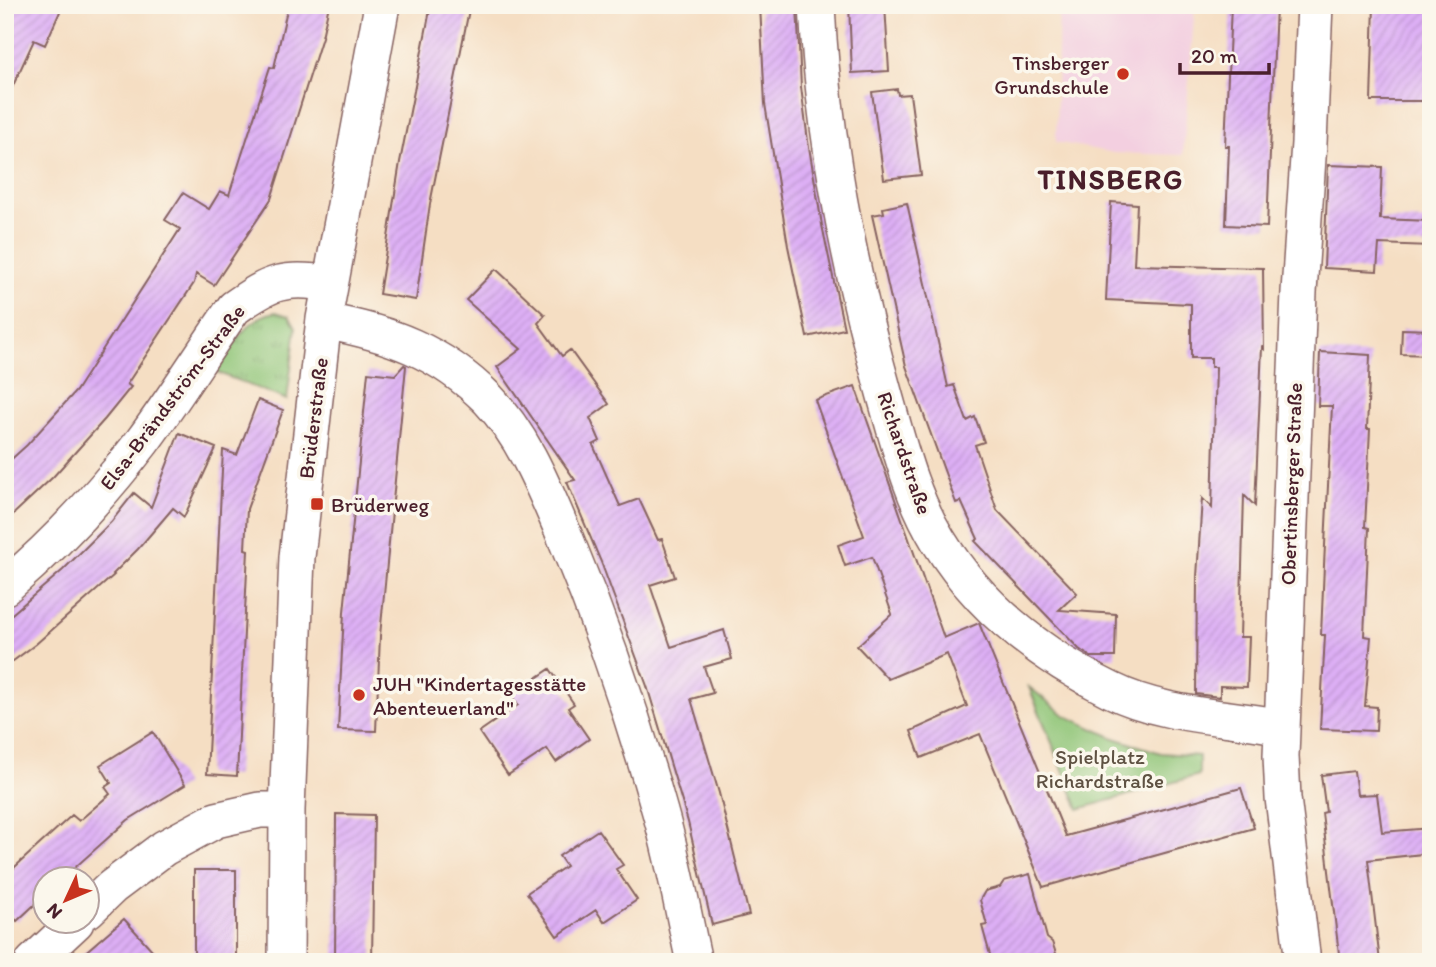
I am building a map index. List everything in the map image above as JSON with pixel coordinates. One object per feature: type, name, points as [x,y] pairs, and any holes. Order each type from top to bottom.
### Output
[{"type":"street","name":"Brüderstraße","points":[[286,962],[287,810],[297,557],[324,321],[382,5]]},
{"type":"street","name":"Richardstraße","points":[[817,5],[824,98],[855,286],[906,470],[938,541],[984,600],[1004,620],[1053,657],[1087,677],[1139,701],[1282,727]]},
{"type":"street","name":"Obertinsberger Straße","points":[[1303,962],[1283,799],[1282,727],[1299,292],[1315,5]]},
{"type":"street","name":"Elsa-Brändström-Straße","points":[[5,587],[68,528],[115,475],[142,441],[234,308],[256,292],[279,281],[330,284]]},
{"type":"street","points":[[324,321],[366,328],[431,354],[488,400],[518,436],[540,479],[581,575],[624,696],[661,813],[694,962]]},
{"type":"street","points":[[102,897],[164,848],[216,820],[260,810],[287,810]]},
{"type":"street","points":[[33,962],[61,936]]},
{"type":"shaded area","name":"Tinsberger Grundschule","points":[[1059,5],[1195,5],[1183,155],[1114,153],[1056,142]]},
{"type":"green space","points":[[276,312],[289,316],[296,327],[287,400],[216,372],[248,327],[265,315]]},
{"type":"green space","name":"Spielplatz Richardstraße","points":[[1029,687],[1066,716],[1114,738],[1161,753],[1199,756],[1199,775],[1079,809]]},
{"type":"building","points":[[5,5],[63,5],[45,45],[34,40],[5,103]]},
{"type":"building","points":[[288,5],[329,5],[322,37],[271,199],[214,285],[196,274],[194,283],[127,384],[131,387],[105,419],[53,477],[5,522],[5,465],[76,391],[180,229],[165,220],[183,193],[209,209],[220,191],[229,195],[270,67],[274,68]]},
{"type":"building","points":[[431,5],[470,5],[430,204],[416,300],[379,294],[400,162]]},
{"type":"building","points":[[760,5],[797,5],[801,87],[808,141],[844,329],[807,337],[788,246],[765,104]]},
{"type":"building","points":[[849,5],[885,5],[889,71],[852,73]]},
{"type":"building","points":[[1231,5],[1276,5],[1267,227],[1226,225],[1229,146],[1225,146]]},
{"type":"building","points":[[1374,5],[1431,5],[1431,101],[1371,101]]},
{"type":"building","points":[[897,89],[898,95],[910,94],[921,175],[884,179],[872,92]]},
{"type":"building","points":[[1328,165],[1382,167],[1380,219],[1431,221],[1431,246],[1379,244],[1377,271],[1324,268]]},
{"type":"building","points":[[1111,202],[1137,204],[1134,265],[1263,268],[1264,349],[1262,347],[1255,506],[1244,495],[1240,637],[1249,637],[1247,687],[1220,686],[1220,697],[1196,694],[1197,577],[1202,498],[1212,508],[1216,367],[1211,367],[1211,358],[1191,358],[1191,304],[1106,300]]},
{"type":"building","points":[[907,203],[948,387],[954,385],[967,421],[975,417],[984,442],[975,445],[997,510],[1077,593],[1059,610],[1116,614],[1115,657],[1091,657],[1079,649],[975,541],[978,539],[961,501],[956,503],[906,366],[872,215],[884,213],[883,208]]},
{"type":"building","points":[[496,269],[545,315],[538,323],[562,356],[570,350],[609,404],[590,418],[600,441],[593,445],[620,506],[639,499],[658,540],[662,539],[675,577],[650,585],[671,647],[724,630],[732,659],[704,667],[713,693],[691,699],[719,793],[749,915],[712,925],[688,822],[647,686],[601,562],[567,482],[575,480],[497,367],[521,349],[466,300]]},
{"type":"building","points":[[1402,329],[1431,330],[1431,355],[1401,354]]},
{"type":"building","points":[[1320,352],[1370,355],[1367,429],[1370,429],[1365,527],[1369,528],[1364,636],[1371,637],[1365,706],[1377,707],[1376,731],[1320,729],[1325,635],[1321,635],[1332,406],[1318,406]]},
{"type":"building","points":[[404,365],[380,636],[376,731],[338,730],[344,612],[368,372],[395,375]]},
{"type":"building","points":[[855,386],[944,638],[979,623],[1066,836],[1241,788],[1254,828],[1043,887],[980,734],[921,758],[911,731],[967,706],[947,654],[888,679],[857,646],[892,614],[872,557],[845,566],[838,545],[864,536],[815,400]]},
{"type":"building","points":[[258,400],[283,410],[247,509],[245,549],[248,550],[237,776],[207,774],[223,450],[237,455]]},
{"type":"building","points":[[179,433],[216,448],[184,517],[173,508],[114,575],[36,644],[5,667],[5,620],[63,570],[111,522],[134,493],[151,507]]},
{"type":"building","points":[[550,669],[574,704],[568,708],[589,739],[556,762],[547,749],[508,775],[479,732],[518,705],[511,695]]},
{"type":"building","points":[[153,732],[185,785],[128,820],[77,866],[32,866],[32,907],[17,921],[5,909],[5,876],[72,815],[79,821],[110,794],[105,787],[111,783],[100,765]]},
{"type":"building","points":[[1354,771],[1357,795],[1377,794],[1382,832],[1431,828],[1431,853],[1368,860],[1380,962],[1340,962],[1322,813],[1326,812],[1321,775]]},
{"type":"building","points":[[336,814],[374,815],[372,962],[335,962]]},
{"type":"building","points":[[598,830],[623,865],[616,869],[637,900],[604,922],[596,910],[557,936],[527,893],[566,866],[559,856]]},
{"type":"building","points":[[194,870],[236,870],[236,962],[194,962]]},
{"type":"building","points":[[1030,874],[1047,938],[1052,942],[1059,962],[992,962],[982,926],[987,925],[980,900],[985,891],[1000,887],[1004,881]]},
{"type":"building","points":[[124,919],[163,962],[74,962],[112,929]]},
{"type":"place","name":"Tinsberger Grundschule","points":[[1123,74]]},
{"type":"place","name":"Brüderweg","points":[[317,504]]},
{"type":"place","name":"JUH \"Kindertagesstätte Abenteuerland\"","points":[[359,695]]},
{"type":"district","name":"TINSBERG","points":[[1111,179]]}]
